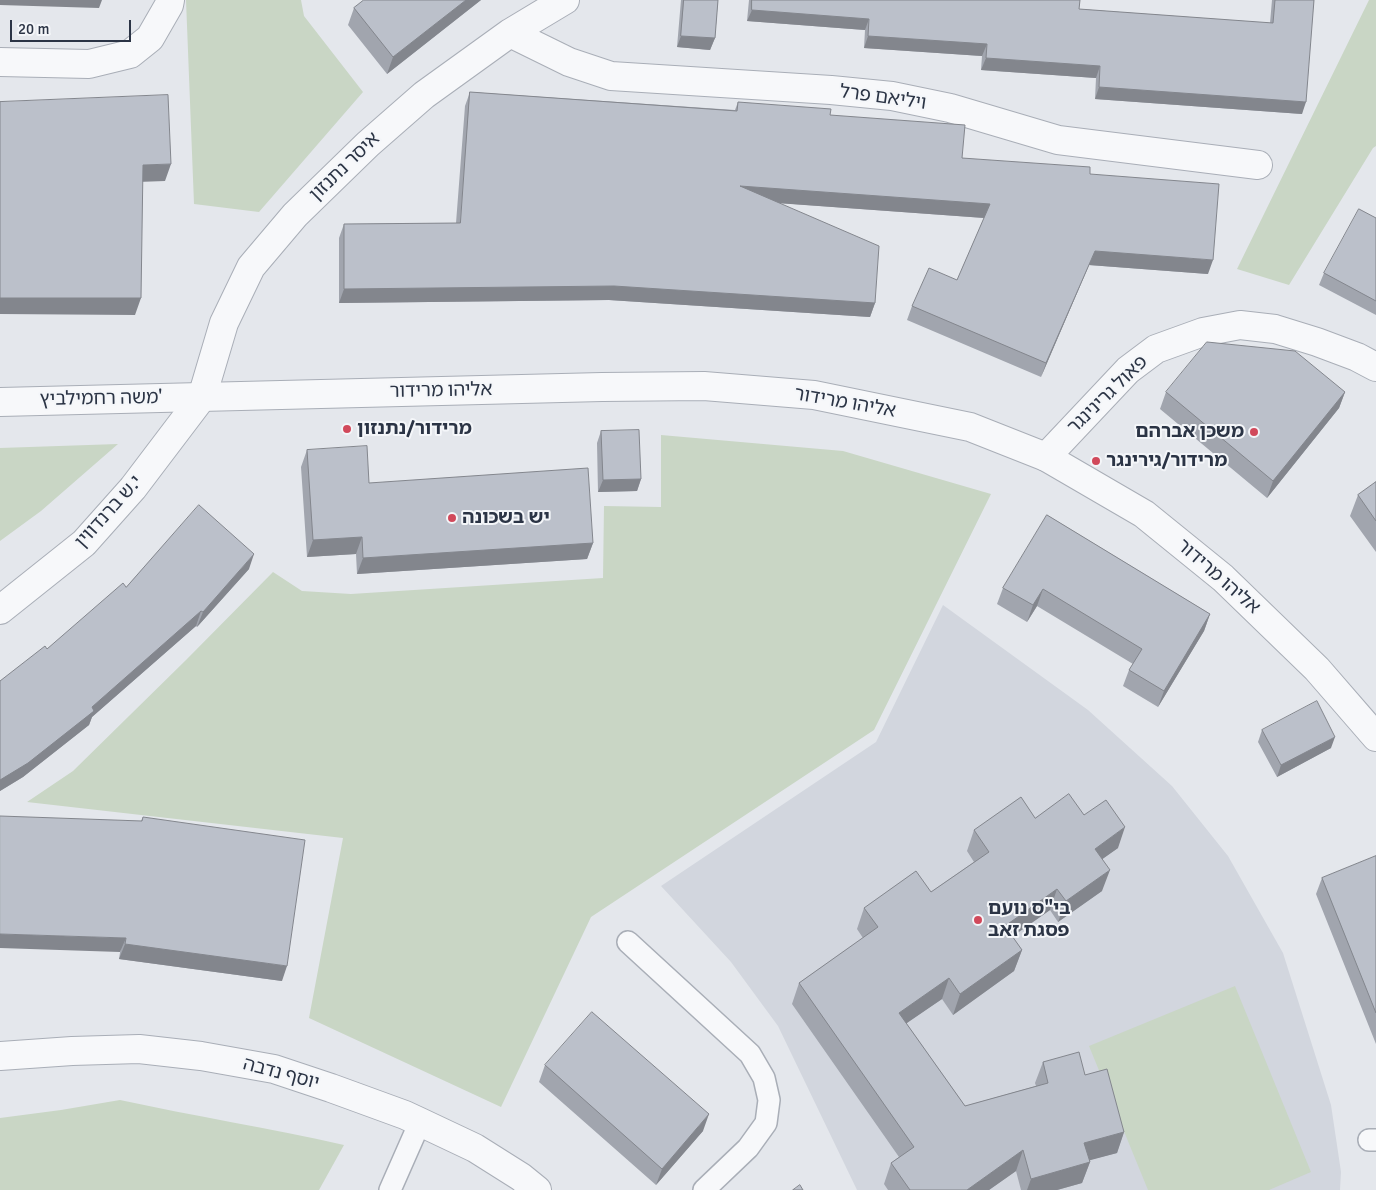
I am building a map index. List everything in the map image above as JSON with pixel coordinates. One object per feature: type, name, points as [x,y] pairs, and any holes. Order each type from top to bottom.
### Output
[{"type":"street","points":[[0,62],[89,64],[130,54],[150,38],[170,5],[170,0]]},
{"type":"street","name":"איסר נתנזון","points":[[202,397],[224,323],[252,267],[296,215],[368,144],[424,95],[510,33],[565,0]]},
{"type":"street","name":"ויליאם פרל","points":[[510,33],[570,62],[611,76],[831,90],[892,96],[950,108],[1058,140],[1258,165]]},
{"type":"street","name":"פאול גרינינגר","points":[[1046,457],[1128,370],[1156,349],[1203,332],[1240,324],[1275,329],[1358,357],[1376,367]]},
{"type":"street","name":"אליהו מרידור","points":[[202,397],[704,386],[814,395],[970,427],[1046,457],[1144,514],[1223,578],[1317,668],[1376,737]]},
{"type":"street","name":"משה רחמילביץ'","points":[[0,402],[202,397]]},
{"type":"street","name":"י.ש ברנדווין","points":[[0,610],[84,543],[133,488],[202,397]]},
{"type":"street","name":"יוסף נדבה","points":[[0,1056],[139,1049],[200,1056],[274,1069],[405,1115],[476,1148],[521,1177],[537,1190]]},
{"type":"lane","points":[[628,942],[750,1054],[764,1078],[769,1100],[766,1123],[748,1148],[704,1190]]},
{"type":"lane","points":[[390,1190],[420,1122]]},
{"type":"shaded area","name":"בי\"ס נועם פסגת זאב","points":[[943,605],[1088,710],[1172,786],[1228,856],[1283,953],[1331,1105],[1341,1172],[1340,1190],[857,1190],[778,1026],[731,962],[661,886],[876,742]]},
{"type":"green space","points":[[186,0],[301,0],[304,16],[363,92],[259,212],[194,204]]},
{"type":"green space","points":[[1369,0],[1376,0],[1376,146],[1289,285],[1237,269]]},
{"type":"green space","points":[[661,435],[843,451],[991,494],[874,730],[591,917],[501,1107],[309,1018],[343,838],[27,802],[73,771],[273,572],[302,591],[351,594],[603,578],[604,506],[661,507]]},
{"type":"green space","points":[[118,444],[41,511],[0,541],[0,448]]},
{"type":"green space","points":[[1235,986],[1311,1172],[1269,1190],[1148,1190],[1089,1046]]},
{"type":"green space","points":[[120,1100],[344,1145],[319,1190],[0,1190],[0,1118]]},
{"type":"building","points":[[364,0],[466,0],[393,57],[354,8]]},
{"type":"building","points":[[684,0],[718,0],[715,38],[681,36]]},
{"type":"building","points":[[752,0],[1080,0],[1079,9],[1273,23],[1275,0],[1314,0],[1306,102],[1099,87],[1100,66],[986,58],[987,44],[868,36],[869,19],[752,10]]},
{"type":"building","points":[[470,92],[737,111],[738,102],[831,109],[830,115],[965,125],[962,158],[1090,167],[1090,174],[1219,184],[1213,260],[1095,251],[1046,363],[912,306],[929,268],[957,280],[990,204],[740,186],[879,246],[875,303],[614,286],[344,289],[344,224],[460,223]]},
{"type":"building","points":[[168,95],[171,164],[143,165],[141,298],[0,298],[0,102]]},
{"type":"building","points":[[1359,209],[1376,218],[1376,301],[1324,273]]},
{"type":"building","name":"משכן אברהם","points":[[1207,342],[1295,351],[1345,392],[1273,481],[1166,392]]},
{"type":"building","points":[[639,430],[641,479],[603,480],[601,431]]},
{"type":"building","points":[[367,446],[369,483],[588,468],[593,543],[363,558],[362,537],[313,540],[307,450]]},
{"type":"building","points":[[1376,482],[1376,521],[1358,495]]},
{"type":"building","points":[[199,505],[254,554],[203,612],[201,611],[92,707],[94,711],[28,763],[0,780],[0,681],[45,646],[47,649],[123,583],[126,587]]},
{"type":"building","points":[[1047,515],[1210,614],[1164,691],[1129,670],[1142,649],[1043,589],[1033,605],[1003,588]]},
{"type":"building","points":[[1317,701],[1335,737],[1281,765],[1262,730]]},
{"type":"building","points":[[1069,794],[1084,815],[1106,800],[1125,827],[1095,849],[1110,870],[1066,901],[1057,889],[1005,926],[1022,950],[960,994],[949,978],[899,1013],[965,1106],[1048,1083],[1043,1062],[1079,1052],[1085,1075],[1107,1069],[1124,1132],[1084,1143],[1090,1162],[1031,1179],[1023,1150],[967,1190],[910,1190],[891,1163],[914,1147],[799,983],[878,927],[864,908],[916,871],[931,892],[989,852],[974,830],[1021,797],[1035,818]]},
{"type":"building","points":[[0,816],[142,821],[143,817],[305,840],[287,966],[125,944],[126,938],[0,934]]},
{"type":"building","points":[[1376,856],[1376,1013],[1322,878]]},
{"type":"building","points":[[592,1012],[709,1114],[662,1169],[545,1065]]},
{"type":"building","points":[[800,1185],[803,1190],[793,1190]]},
{"type":"place","name":"מרידור/נתנזון","points":[[347,429]]},
{"type":"place","name":"משכן אברהם","points":[[1254,432]]},
{"type":"place","name":"מרידור/גירינגר","points":[[1096,461]]},
{"type":"place","name":"יש בשכונה","points":[[452,518]]},
{"type":"place","name":"בי\"ס נועם פסגת זאב","points":[[978,920]]}]
